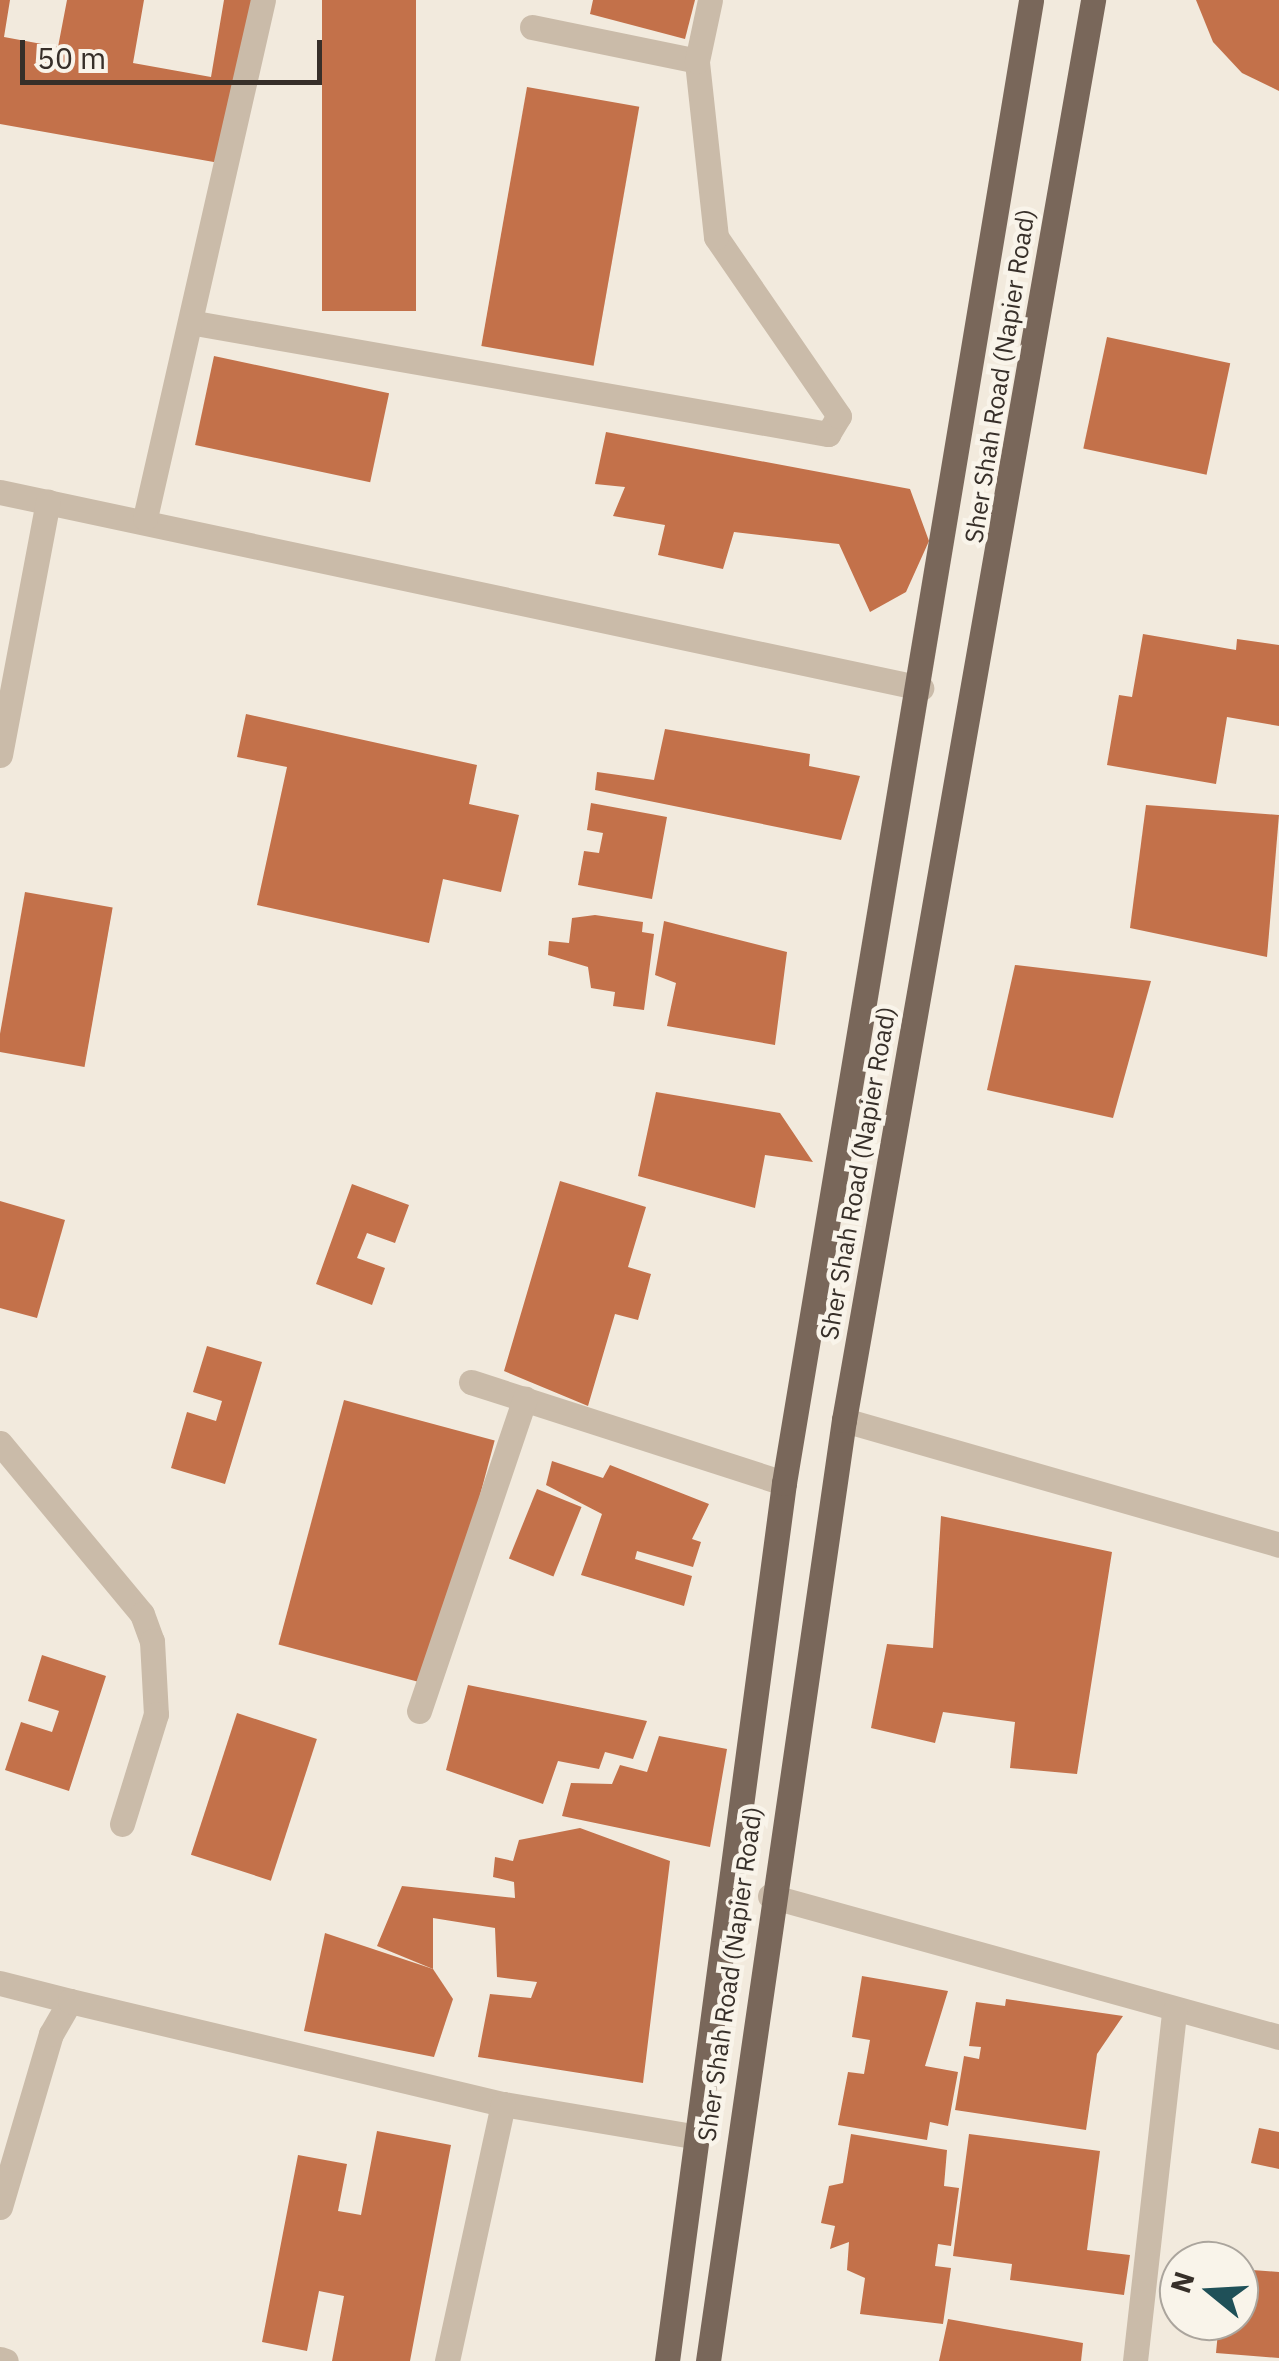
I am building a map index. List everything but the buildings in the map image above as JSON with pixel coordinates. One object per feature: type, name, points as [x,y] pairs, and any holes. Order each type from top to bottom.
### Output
[{"type":"main road","name":"Sher Shah Road (Napier Road)","points":[[667,2361],[692,2136],[784,1484],[921,688],[1031,0]]},
{"type":"main road","name":"Sher Shah Road (Napier Road)","points":[[708,2361],[770,1896],[844,1420],[1093,0]]},
{"type":"street","points":[[145,518],[195,323],[263,0]]},
{"type":"street","points":[[195,323],[828,434],[840,416],[716,236],[697,61],[710,0]]},
{"type":"street","points":[[532,27],[697,61]]},
{"type":"street","points":[[0,492],[145,518],[921,688]]},
{"type":"street","points":[[0,754],[48,501]]},
{"type":"street","points":[[471,1382],[784,1484]]},
{"type":"street","points":[[419,1711],[525,1398]]},
{"type":"street","points":[[844,1420],[1279,1544]]},
{"type":"street","points":[[0,1443],[118,1583],[152,1641],[156,1714],[122,1824]]},
{"type":"street","points":[[770,1896],[1279,2037]]},
{"type":"street","points":[[1,1986],[503,2104],[692,2136]]},
{"type":"street","points":[[0,2207],[51,2034],[70,2002]]},
{"type":"street","points":[[1135,2361],[1174,2011]]},
{"type":"street","points":[[448,2361],[503,2104]]}]
